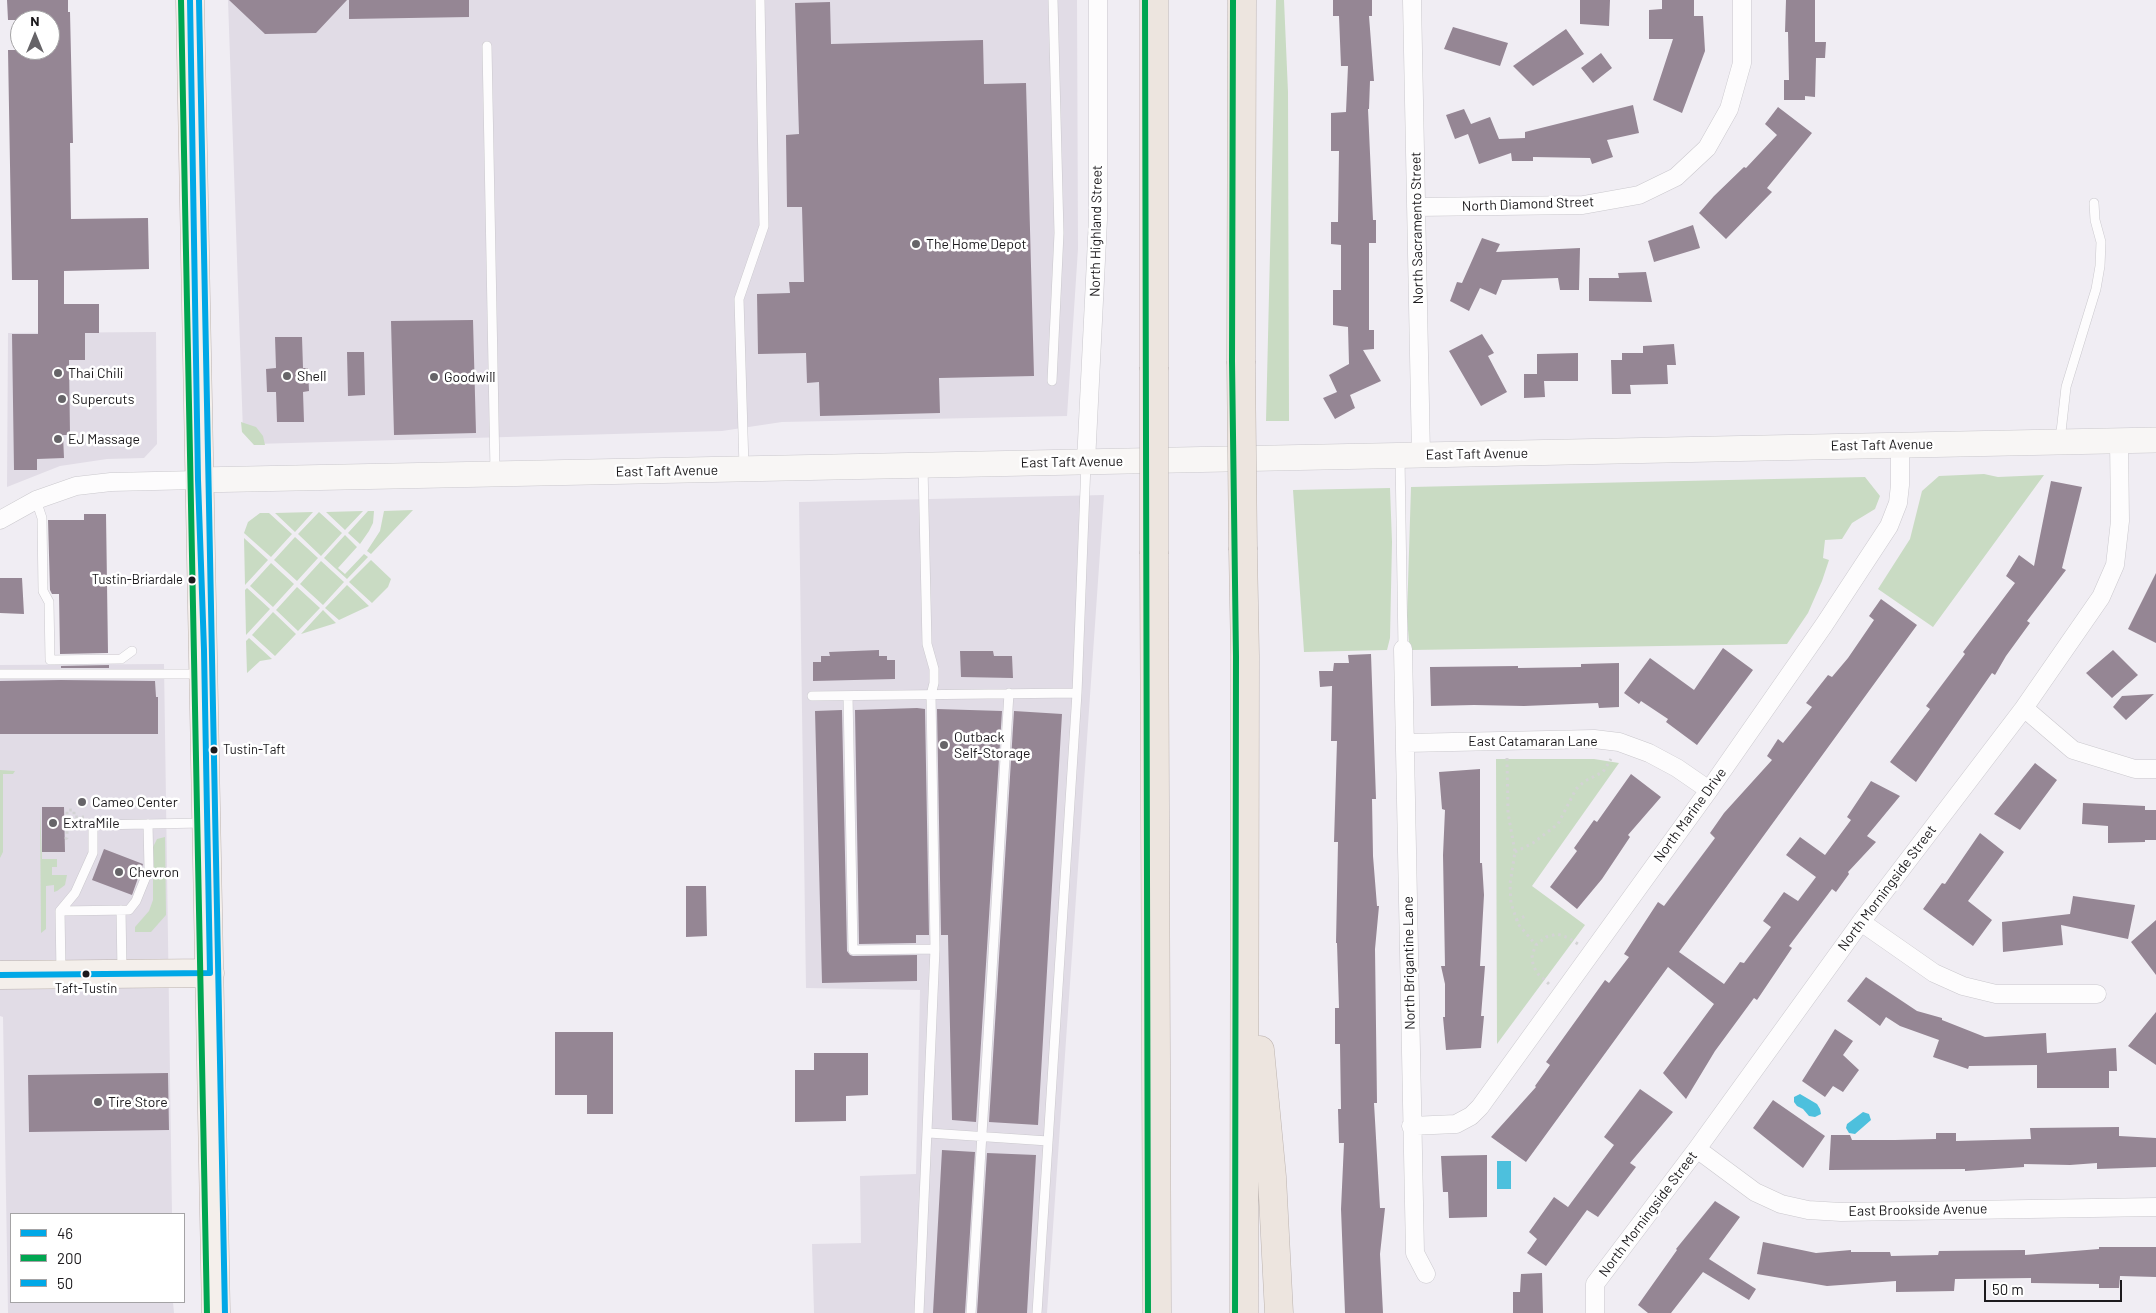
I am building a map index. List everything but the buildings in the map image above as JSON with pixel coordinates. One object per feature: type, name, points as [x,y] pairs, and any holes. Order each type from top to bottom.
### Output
[{"type":"highway","points":[[1154,0],[1157,1313]]},
{"type":"highway","points":[[1242,0],[1241,361],[1245,656],[1244,1313]]},
{"type":"highway","points":[[1245,882],[1272,1177],[1278,1313]]},
{"type":"main road","points":[[190,0],[198,480],[205,674],[216,1313]]},
{"type":"main road","name":"East Taft Avenue","points":[[198,480],[2156,440]]},
{"type":"main road","points":[[0,974],[210,973]]},
{"type":"street","name":"North Highland Street","points":[[1086,462],[1098,219],[1098,0]]},
{"type":"street","name":"North Sacramento Street","points":[[1411,455],[1416,208],[1412,0]]},
{"type":"street","name":"North Diamond Street","points":[[1416,208],[1583,205],[1639,195],[1676,177],[1708,148],[1729,109],[1742,63],[1742,0]]},
{"type":"street","name":"North Morningside Street","points":[[1595,1313],[1595,1284],[1697,1149],[1861,922],[2024,708],[2101,597],[2116,565],[2120,521],[2119,440]]},
{"type":"street","name":"North Marine Drive","points":[[1411,1126],[1456,1124],[1471,1116],[1480,1107],[1708,790],[1824,625],[1889,526],[1898,503],[1900,445]]},
{"type":"street","points":[[0,520],[36,500],[76,486],[96,483],[198,480]]},
{"type":"street","name":"North Brigantine Lane","points":[[1403,650],[1415,1253],[1426,1274]]},
{"type":"street","points":[[2024,708],[2073,750],[2135,769],[2156,769]]},
{"type":"street","name":"East Catamaran Lane","points":[[1406,743],[1594,739],[1619,742],[1649,753],[1677,768],[1708,790]]},
{"type":"street","points":[[1861,922],[1934,974],[1963,986],[1996,994],[2097,994]]},
{"type":"street","name":"East Brookside Avenue","points":[[1697,1149],[1755,1192],[1781,1204],[1808,1210],[1842,1212],[2156,1207]]},
{"type":"lane","points":[[744,469],[739,299],[764,226],[760,0]]},
{"type":"lane","points":[[1052,381],[1059,233],[1053,0]]},
{"type":"lane","points":[[487,46],[495,475]]},
{"type":"lane","points":[[2060,442],[2066,387],[2096,289],[2100,266],[2101,242],[2095,220],[2094,202]]},
{"type":"lane","points":[[1403,650],[1411,455]]},
{"type":"lane","points":[[1037,1313],[1077,693],[1086,462]]},
{"type":"lane","points":[[919,1313],[935,949],[931,695],[934,683],[934,669],[927,644],[923,466]]},
{"type":"lane","points":[[36,500],[42,518],[43,591],[49,602],[50,660],[121,659],[132,651]]},
{"type":"lane","points":[[0,674],[205,674]]},
{"type":"lane","points":[[812,696],[1077,693]]},
{"type":"lane","points":[[970,1313],[1009,694]]},
{"type":"lane","points":[[848,696],[853,950],[935,949]]},
{"type":"lane","points":[[61,974],[60,911],[75,893],[93,853],[93,825],[207,823]]},
{"type":"lane","points":[[60,911],[129,910],[136,901],[148,869],[148,824]]},
{"type":"lane","points":[[121,910],[122,974]]},
{"type":"lane","points":[[928,1133],[1048,1141]]},
{"type":"path","points":[[1507,740],[1508,813],[1515,852],[1510,895],[1516,920],[1536,945]]},
{"type":"path","points":[[1515,852],[1533,843],[1558,824],[1576,788],[1606,768],[1619,742]]},
{"type":"path","points":[[65,839],[67,838],[67,810],[74,810],[74,813]]},
{"type":"path","points":[[1516,920],[1528,914]]},
{"type":"path","points":[[1561,993],[1534,970],[1532,960],[1536,945],[1546,937],[1558,934],[1569,938],[1590,953]]},
{"type":"shaded area","points":[[228,0],[1077,0],[1078,249],[1067,416],[782,422],[722,431],[255,444],[243,432]]},
{"type":"shaded area","points":[[156,332],[157,444],[144,458],[107,459],[60,466],[7,487],[8,333]]},
{"type":"shaded area","name":"Outback Self-Storage","points":[[1104,495],[1047,1313],[814,1313],[812,1244],[861,1243],[860,1176],[916,1174],[920,990],[806,988],[799,502]]},
{"type":"shaded area","points":[[164,664],[172,1213],[10,1213],[10,1303],[173,1303],[174,1313],[8,1313],[3,1017],[0,1016],[0,665]]},
{"type":"green space","points":[[1276,0],[1284,0],[1288,92],[1289,421],[1266,421]]},
{"type":"green space","points":[[241,422],[256,427],[263,436],[265,445],[254,445],[242,432]]},
{"type":"green space","points":[[1984,474],[1998,477],[2044,475],[1933,627],[1878,589],[1910,539],[1922,491],[1939,476]]},
{"type":"green space","points":[[1865,477],[1880,496],[1875,509],[1852,523],[1842,539],[1825,540],[1823,558],[1829,560],[1822,581],[1808,613],[1787,644],[1412,650],[1409,643],[1407,616],[1411,487]]},
{"type":"green space","points":[[1390,488],[1392,542],[1390,638],[1387,650],[1304,652],[1293,490]]},
{"type":"green space","points":[[413,510],[371,554],[367,551],[380,531],[384,511]]},
{"type":"green space","points":[[363,511],[345,530],[326,512]]},
{"type":"green space","points":[[368,511],[374,511],[373,523],[360,544],[348,533]]},
{"type":"green space","points":[[313,512],[295,532],[275,513]]},
{"type":"green space","points":[[319,512],[342,533],[321,556],[298,534]]},
{"type":"green space","points":[[260,513],[269,513],[292,534],[271,557],[244,533],[248,522]]},
{"type":"green space","points":[[345,535],[357,547],[338,568],[345,574],[364,554],[368,557],[347,579],[324,558]]},
{"type":"green space","points":[[295,537],[318,558],[297,581],[274,560]]},
{"type":"green space","points":[[244,538],[268,560],[245,585]]},
{"type":"green space","points":[[371,560],[391,579],[388,587],[372,603],[349,582]]},
{"type":"green space","points":[[321,561],[344,582],[323,605],[300,584]]},
{"type":"green space","points":[[271,563],[294,584],[273,607],[250,586]]},
{"type":"green space","points":[[347,585],[369,606],[339,620],[325,608]]},
{"type":"green space","points":[[297,587],[320,608],[298,631],[276,610]]},
{"type":"green space","points":[[247,588],[270,609],[246,635],[245,590]]},
{"type":"green space","points":[[323,610],[336,623],[301,634]]},
{"type":"green space","points":[[273,612],[296,634],[275,656],[252,635]]},
{"type":"green space","points":[[249,638],[272,659],[260,661],[247,673],[246,641]]},
{"type":"green space","points":[[1496,759],[1594,759],[1619,763],[1532,886],[1585,925],[1497,1044]]},
{"type":"green space","points":[[0,770],[15,771],[13,774],[3,774],[3,852],[0,858]]},
{"type":"green space","points":[[40,807],[42,859],[57,859],[57,867],[52,867],[52,875],[67,875],[65,885],[57,891],[54,892],[54,885],[46,886],[46,929],[41,933]]},
{"type":"green space","points":[[165,837],[166,915],[151,932],[135,932],[135,927],[149,911],[153,900],[153,847],[157,839]]},
{"type":"water","points":[[1800,1094],[1817,1104],[1821,1114],[1815,1117],[1809,1116],[1803,1109],[1797,1106],[1794,1102],[1794,1097]]},
{"type":"water","points":[[1863,1112],[1869,1114],[1871,1120],[1855,1134],[1849,1133],[1846,1128],[1847,1124]]},
{"type":"water","points":[[1497,1161],[1511,1161],[1511,1189],[1497,1189]]},
{"type":"transit line","name":"200","points":[[181,0],[207,1313]]},
{"type":"transit line","name":"46","points":[[190,0],[198,480],[204,650],[210,973]]},
{"type":"transit line","name":"50","points":[[199,0],[225,1313]]},
{"type":"transit line","name":"200","points":[[1145,0],[1148,1313]]},
{"type":"transit line","name":"200","points":[[1233,0],[1232,361],[1236,656],[1235,1313]]},
{"type":"transit line","name":"46","points":[[0,975],[210,973]]},
{"type":"place","name":"The Home Depot","points":[[916,244]]},
{"type":"place","name":"Thai Chili","points":[[58,373]]},
{"type":"place","name":"Shell","points":[[287,376]]},
{"type":"place","name":"Goodwill","points":[[434,377]]},
{"type":"place","name":"Supercuts","points":[[62,399]]},
{"type":"place","name":"EJ Massage","points":[[58,439]]},
{"type":"place","name":"Tustin-Briardale","points":[[192,580]]},
{"type":"place","name":"Outback Self-Storage","points":[[944,745]]},
{"type":"place","name":"Tustin-Taft","points":[[214,750]]},
{"type":"place","name":"Cameo Center","points":[[82,802]]},
{"type":"place","name":"ExtraMile","points":[[53,823]]},
{"type":"place","name":"Chevron","points":[[119,872]]},
{"type":"place","name":"Taft-Tustin","points":[[86,974]]},
{"type":"place","name":"Tire Store","points":[[98,1102]]}]
